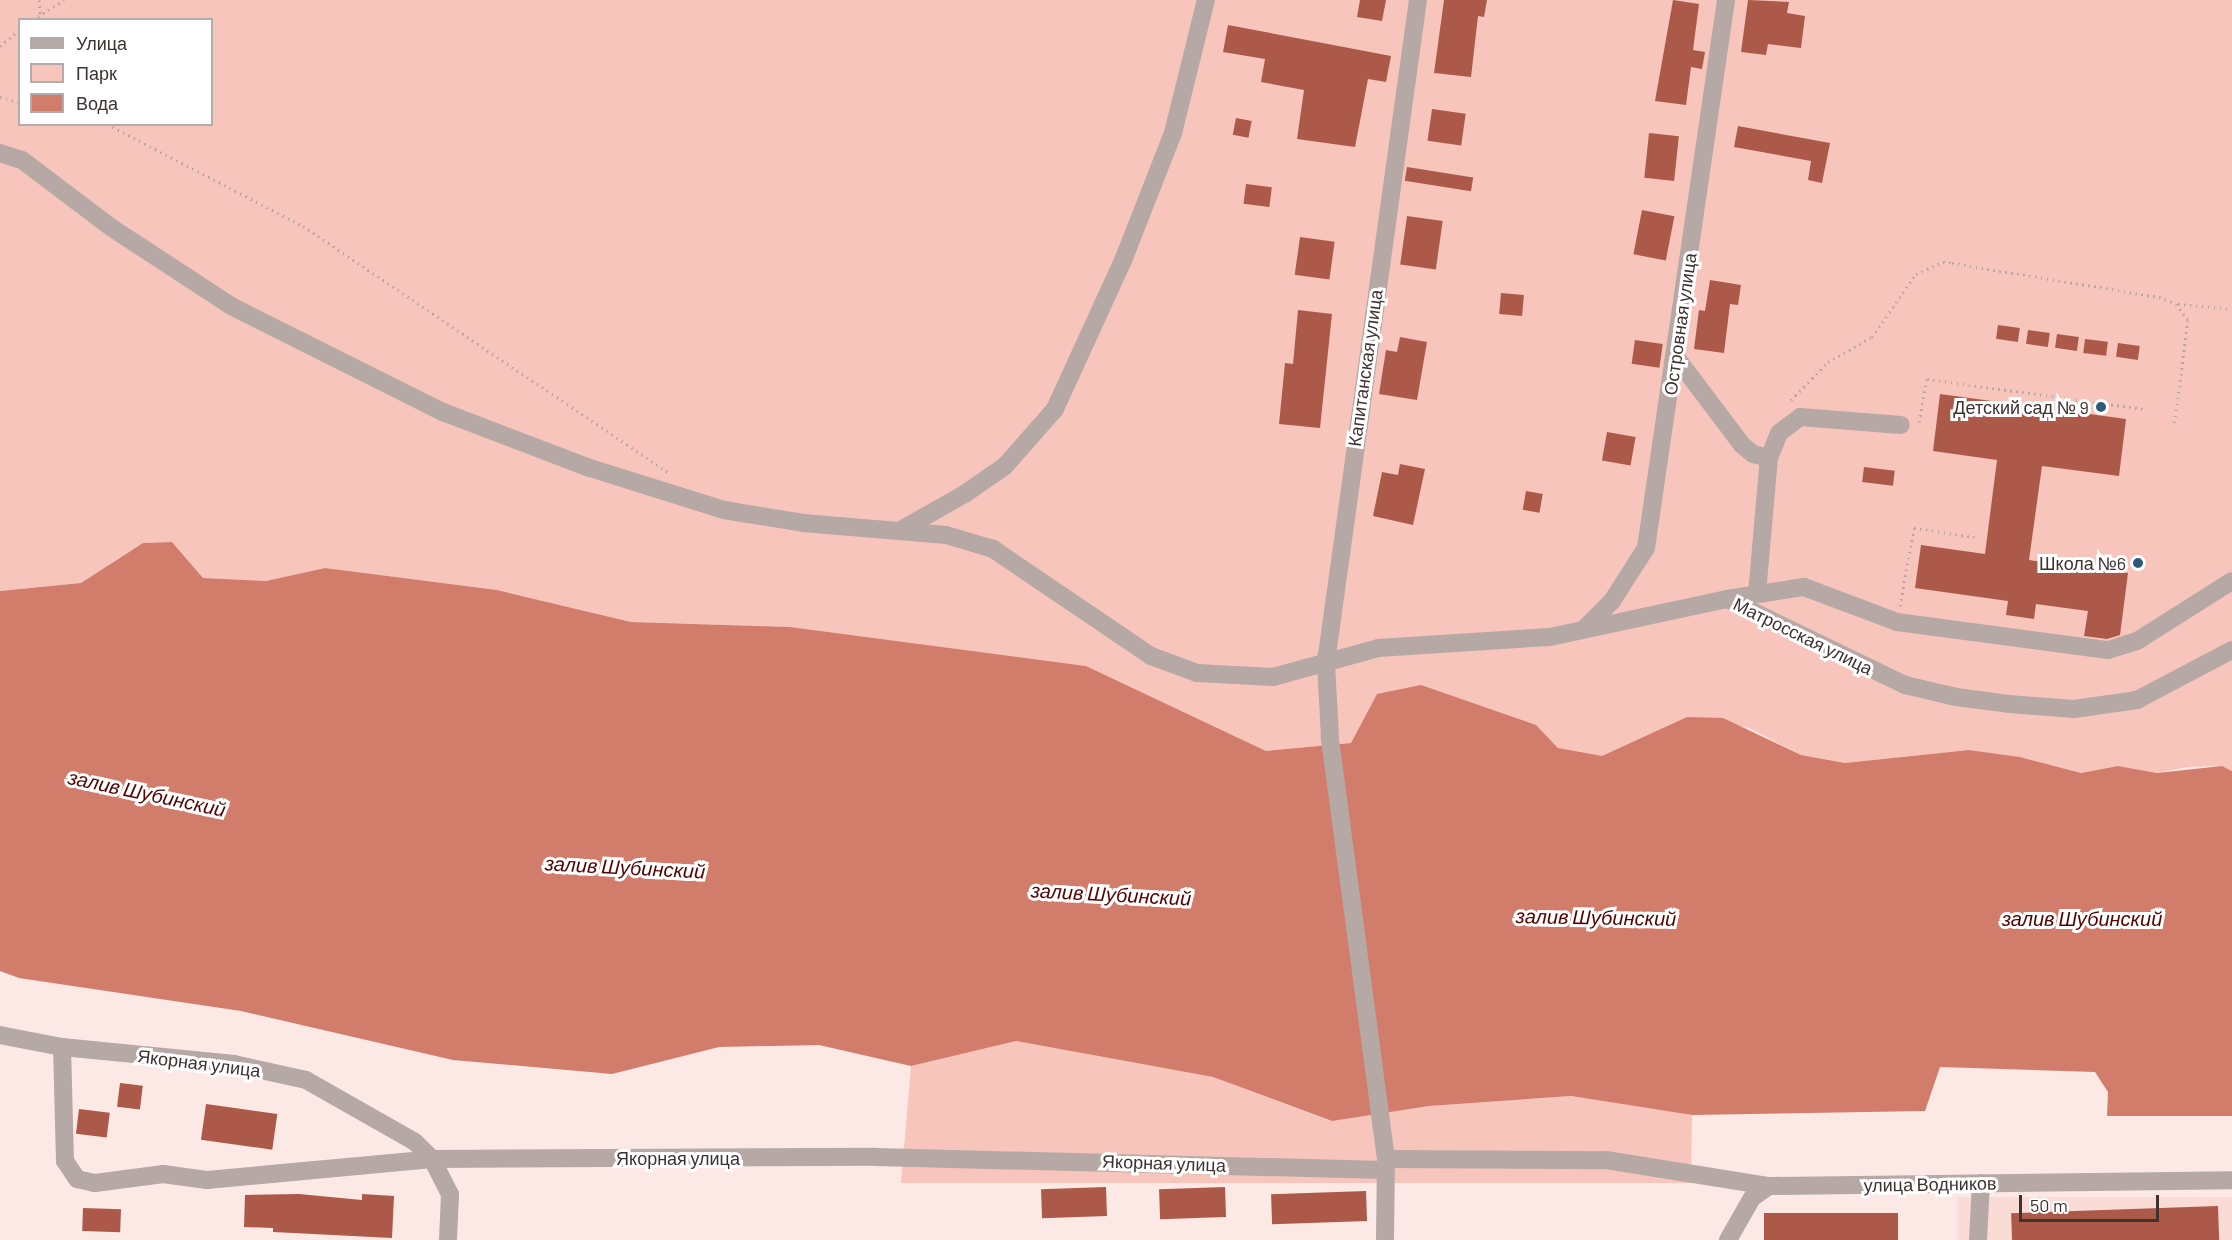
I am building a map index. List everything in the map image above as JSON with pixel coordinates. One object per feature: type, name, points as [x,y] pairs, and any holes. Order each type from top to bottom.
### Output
[{"type":"street","points":[[901,530],[966,493],[1005,466],[1055,409],[1124,258],[1173,133],[1206,0]]},
{"type":"street","name":"Капитанская улица","points":[[1385,1240],[1385,1165],[1330,737],[1326,662],[1418,0]]},
{"type":"street","name":"Островная улица","points":[[1586,627],[1612,601],[1646,548],[1726,0]]},
{"type":"street","name":"Матросская улица","points":[[0,153],[22,159],[112,228],[231,306],[443,412],[590,468],[724,510],[802,523],[946,535],[993,549],[1151,656],[1197,673],[1273,677],[1378,648],[1477,644],[1550,637],[1586,627],[1727,599],[1905,685],[1956,697],[2010,704],[2074,709],[2137,700],[2232,650]]},
{"type":"street","points":[[1675,356],[1742,445],[1753,454],[1769,458]]},
{"type":"street","points":[[1757,594],[1769,458],[1779,433],[1800,417],[1901,425]]},
{"type":"street","points":[[1727,599],[1804,587],[1896,622],[2108,651],[2137,642],[2232,581]]},
{"type":"street","name":"Якорная улица","points":[[0,1035],[62,1047],[234,1064],[306,1080],[406,1137],[432,1159],[876,1157],[1385,1165],[1606,1160],[1769,1186]]},
{"type":"street","points":[[62,1047],[65,1161],[77,1179],[95,1183],[164,1174],[207,1180],[432,1159],[450,1194],[448,1240]]},
{"type":"street","name":"улица Водников","points":[[1769,1186],[2232,1180]]},
{"type":"street","points":[[1978,1240],[1981,1183]]},
{"type":"street","points":[[1728,1240],[1752,1198],[1769,1186]]},
{"type":"path","points":[[39,0],[40,14]]},
{"type":"path","points":[[35,18],[64,0]]},
{"type":"path","points":[[0,46],[18,32]]},
{"type":"path","points":[[0,97],[18,102]]},
{"type":"path","points":[[111,126],[303,226],[675,477]]},
{"type":"path","points":[[1779,433],[1787,405],[1809,378],[1872,337],[1916,274],[1927,267],[1952,263],[2159,297],[2176,304],[2232,309]]},
{"type":"path","points":[[2174,427],[2188,320],[2176,304]]},
{"type":"path","points":[[1901,425],[1919,427],[1926,379],[2143,408]]},
{"type":"path","points":[[1896,622],[1914,528],[1974,537]]},
{"type":"shaded area","points":[[1957,1197],[2232,1197],[2232,1240],[1957,1240]]},
{"type":"green space","points":[[0,0],[2232,0],[2232,771],[2222,766],[2188,767],[2157,773],[2118,766],[2081,773],[2020,757],[1969,750],[1845,763],[1801,755],[1749,728],[1687,717],[1602,757],[1558,748],[1536,725],[1377,694],[1351,743],[1266,751],[1086,666],[790,627],[631,622],[497,590],[325,568],[266,581],[203,578],[172,542],[143,543],[81,583],[0,591]]},
{"type":"green space","points":[[1016,1041],[1213,1077],[1331,1121],[1429,1106],[1571,1096],[1692,1115],[1691,1183],[901,1183],[911,1066]]},
{"type":"water","name":"залив Шубинский","points":[[172,542],[203,578],[266,581],[325,568],[497,590],[631,622],[790,627],[1086,666],[1266,751],[1351,743],[1377,694],[1421,685],[1536,725],[1558,748],[1602,756],[1687,717],[1723,718],[1801,755],[1845,763],[1969,750],[2020,757],[2081,773],[2118,766],[2157,773],[2222,766],[2232,771],[2232,1116],[2107,1116],[2108,1092],[2095,1072],[1940,1067],[1925,1111],[1692,1115],[1571,1096],[1429,1106],[1332,1121],[1213,1077],[1016,1041],[911,1066],[819,1045],[719,1047],[612,1074],[453,1060],[241,1011],[19,978],[0,971],[0,591],[81,583],[143,543]]},
{"type":"building","points":[[1360,0],[1386,0],[1382,21],[1357,17]]},
{"type":"building","points":[[1444,0],[1487,0],[1484,17],[1478,16],[1471,77],[1434,73]]},
{"type":"building","points":[[1673,0],[1699,4],[1693,50],[1705,52],[1702,69],[1691,67],[1686,105],[1655,101]]},
{"type":"building","points":[[1748,0],[1789,2],[1787,13],[1805,16],[1801,48],[1768,44],[1766,55],[1741,52]]},
{"type":"building","points":[[1228,25],[1391,56],[1386,82],[1368,79],[1355,147],[1297,139],[1304,90],[1261,82],[1265,59],[1223,52]]},
{"type":"building","points":[[1432,109],[1466,114],[1461,145],[1428,141]]},
{"type":"building","points":[[1236,118],[1252,121],[1248,138],[1233,135]]},
{"type":"building","points":[[1738,126],[1830,143],[1822,183],[1808,180],[1811,161],[1734,147]]},
{"type":"building","points":[[1649,133],[1679,136],[1674,181],[1644,178]]},
{"type":"building","points":[[1407,167],[1473,177],[1471,191],[1405,181]]},
{"type":"building","points":[[1246,184],[1272,187],[1269,207],[1244,204]]},
{"type":"building","points":[[1642,210],[1674,216],[1666,260],[1633,254]]},
{"type":"building","points":[[1407,216],[1443,221],[1436,270],[1400,265]]},
{"type":"building","points":[[1300,237],[1335,242],[1329,280],[1295,275]]},
{"type":"building","points":[[1710,280],[1741,285],[1738,305],[1730,304],[1724,353],[1694,349],[1699,310],[1705,311]]},
{"type":"building","points":[[1501,293],[1524,295],[1522,316],[1499,314]]},
{"type":"building","points":[[1298,310],[1332,314],[1320,428],[1279,424],[1285,363],[1293,364]]},
{"type":"building","points":[[1998,325],[2020,328],[2018,342],[1996,339]]},
{"type":"building","points":[[2028,330],[2050,333],[2048,347],[2026,344]]},
{"type":"building","points":[[2057,334],[2079,337],[2077,351],[2055,348]]},
{"type":"building","points":[[1400,337],[1427,342],[1417,400],[1379,394],[1386,350],[1397,352]]},
{"type":"building","points":[[2085,339],[2108,342],[2106,356],[2083,353]]},
{"type":"building","points":[[1635,340],[1663,344],[1659,368],[1632,364]]},
{"type":"building","points":[[2118,343],[2140,346],[2138,360],[2116,357]]},
{"type":"building","points":[[1940,394],[2126,419],[2119,476],[2042,466],[2029,560],[2128,573],[2120,635],[2107,639],[2084,636],[2088,611],[2036,604],[2034,619],[2006,615],[2008,601],[1915,588],[1921,545],[1985,554],[1997,460],[1933,451]]},
{"type":"building","points":[[1607,432],[1636,437],[1631,466],[1602,461]]},
{"type":"building","points":[[1400,464],[1425,469],[1413,525],[1373,516],[1382,472],[1398,475]]},
{"type":"building","points":[[1864,467],[1895,471],[1893,486],[1862,482]]},
{"type":"building","points":[[1526,491],[1543,494],[1539,513],[1523,510]]},
{"type":"building","points":[[120,1083],[143,1086],[140,1110],[117,1107]]},
{"type":"building","points":[[206,1104],[277,1114],[272,1150],[201,1140]]},
{"type":"building","points":[[79,1109],[110,1113],[107,1138],[76,1134]]},
{"type":"building","points":[[1106,1187],[1107,1216],[1042,1218],[1041,1189]]},
{"type":"building","points":[[1225,1187],[1226,1217],[1160,1219],[1159,1189]]},
{"type":"building","points":[[1366,1191],[1367,1221],[1272,1224],[1271,1194]]},
{"type":"building","points":[[299,1194],[362,1200],[362,1194],[394,1196],[392,1238],[273,1232],[273,1228],[244,1227],[245,1195]]},
{"type":"building","points":[[2218,1206],[2219,1240],[2012,1240],[2011,1213]]},
{"type":"building","points":[[83,1208],[121,1209],[120,1232],[82,1231]]},
{"type":"building","points":[[1764,1213],[1898,1213],[1898,1240],[1764,1240]]},
{"type":"place","name":"Детский сад № 9","points":[[2101,407]]},
{"type":"place","name":"Школа №6","points":[[2138,563]]}]
